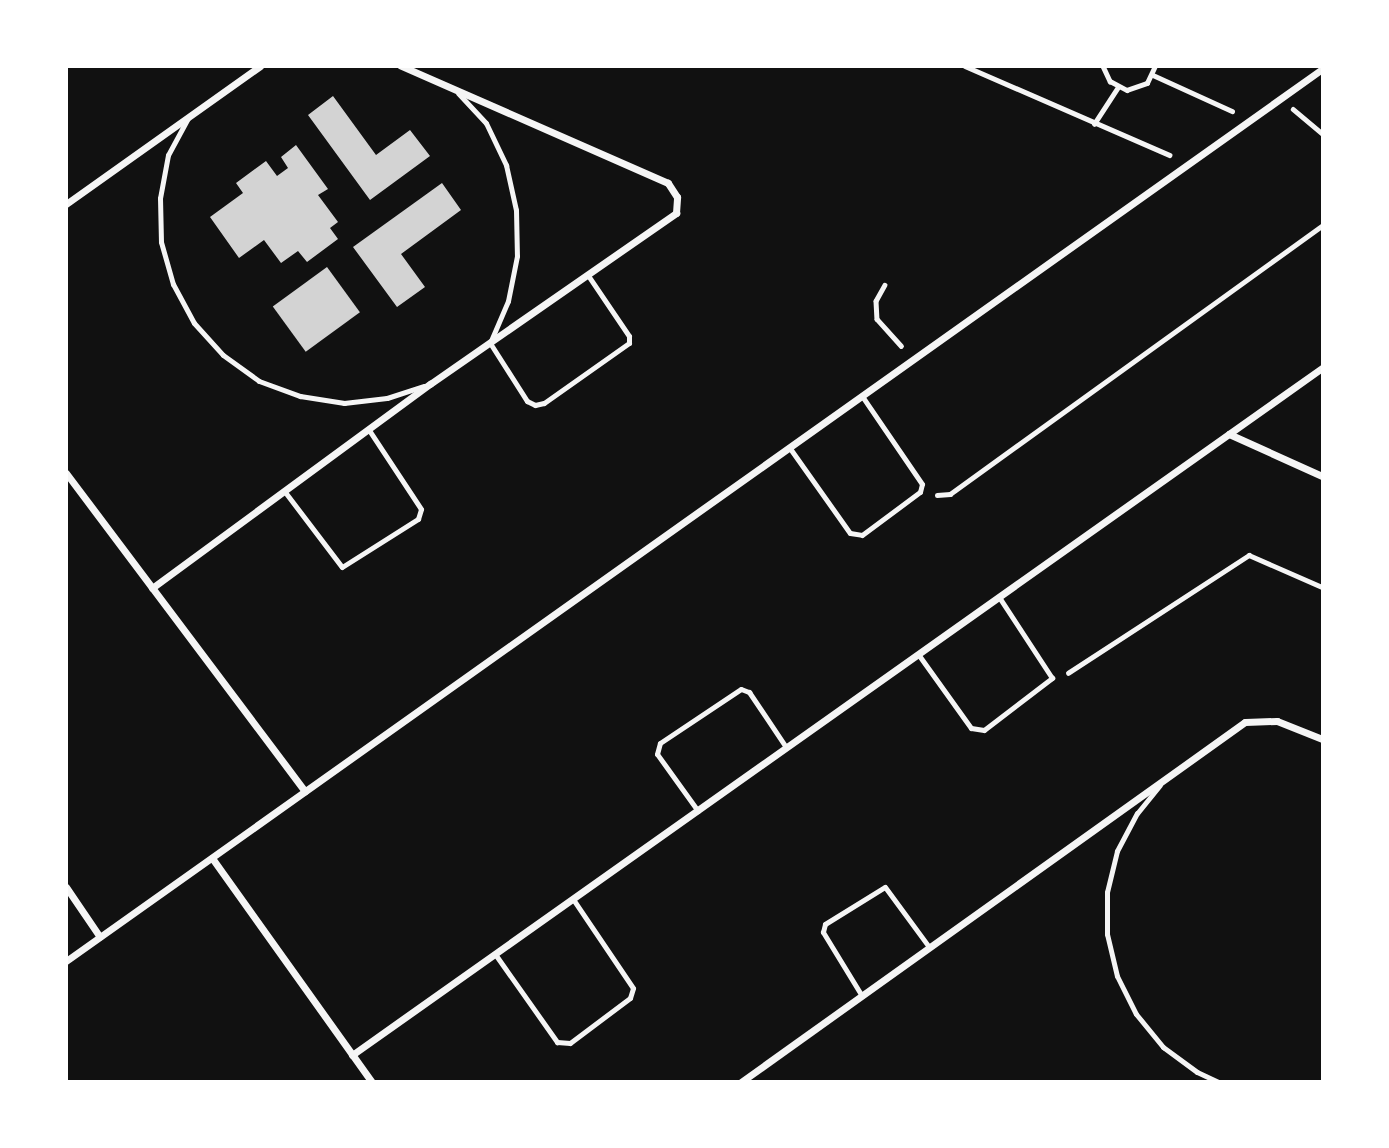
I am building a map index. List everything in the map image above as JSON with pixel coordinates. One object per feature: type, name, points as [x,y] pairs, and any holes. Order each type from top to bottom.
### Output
[{"type":"street","points":[[66,204],[260,66]]},
{"type":"street","points":[[152,589],[429,384],[671,220],[678,205],[674,189],[655,176],[401,66]]},
{"type":"street","points":[[66,961],[1322,69]]},
{"type":"street","points":[[352,1055],[1322,368]]},
{"type":"street","points":[[1229,434],[1322,475]]},
{"type":"street","points":[[66,473],[305,791]]},
{"type":"street","points":[[741,1082],[1245,722],[1277,721],[1322,738]]},
{"type":"street","points":[[212,858],[372,1082]]},
{"type":"street","points":[[66,887],[100,937]]},
{"type":"lane","points":[[421,75],[425,66]]},
{"type":"lane","points":[[456,90],[486,123],[506,165],[516,210],[517,256],[508,301],[490,344],[527,401],[544,404],[629,343],[629,336],[589,276]]},
{"type":"lane","points":[[188,118],[168,155],[160,198],[161,242],[173,284],[194,323],[215,347],[259,381],[300,396],[344,402],[387,398],[429,384]]},
{"type":"lane","points":[[789,447],[856,536],[922,488],[862,396]]},
{"type":"lane","points":[[285,492],[342,567],[418,519],[421,509],[369,430]]},
{"type":"lane","points":[[918,654],[977,731],[1052,678],[999,597]]},
{"type":"lane","points":[[698,811],[657,754],[660,743],[741,689],[748,692],[786,747]]},
{"type":"lane","points":[[1164,780],[1137,813],[1117,851],[1107,892],[1107,934],[1116,976],[1136,1014],[1163,1047],[1218,1082]]},
{"type":"lane","points":[[862,996],[823,932],[825,923],[885,887],[929,947]]},
{"type":"lane","points":[[495,954],[557,1042],[570,1043],[630,998],[633,988],[573,899]]},
{"type":"path","points":[[965,66],[1094,124],[1190,163]]},
{"type":"path","points":[[1103,66],[1118,87],[1138,89],[1153,75],[1155,66]]},
{"type":"path","points":[[1153,75],[1251,119]]},
{"type":"path","points":[[1094,124],[1118,87]]},
{"type":"path","points":[[1280,99],[1322,133]]},
{"type":"path","points":[[922,488],[935,495],[950,494],[1322,226]]},
{"type":"path","points":[[885,285],[876,301],[877,320],[913,359]]},
{"type":"path","points":[[1052,678],[1062,677],[1249,555],[1322,587]]},
{"type":"building","points":[[333,96],[376,155],[410,130],[430,156],[370,200],[308,115]]},
{"type":"building","points":[[296,145],[328,189],[318,195],[338,222],[330,228],[338,239],[307,262],[298,251],[281,263],[264,240],[239,258],[210,217],[243,193],[236,183],[266,161],[277,176],[288,168],[281,157]]},
{"type":"building","points":[[442,183],[461,210],[401,254],[425,287],[397,307],[353,247]]},
{"type":"building","points":[[327,267],[360,312],[306,352],[273,306]]}]
